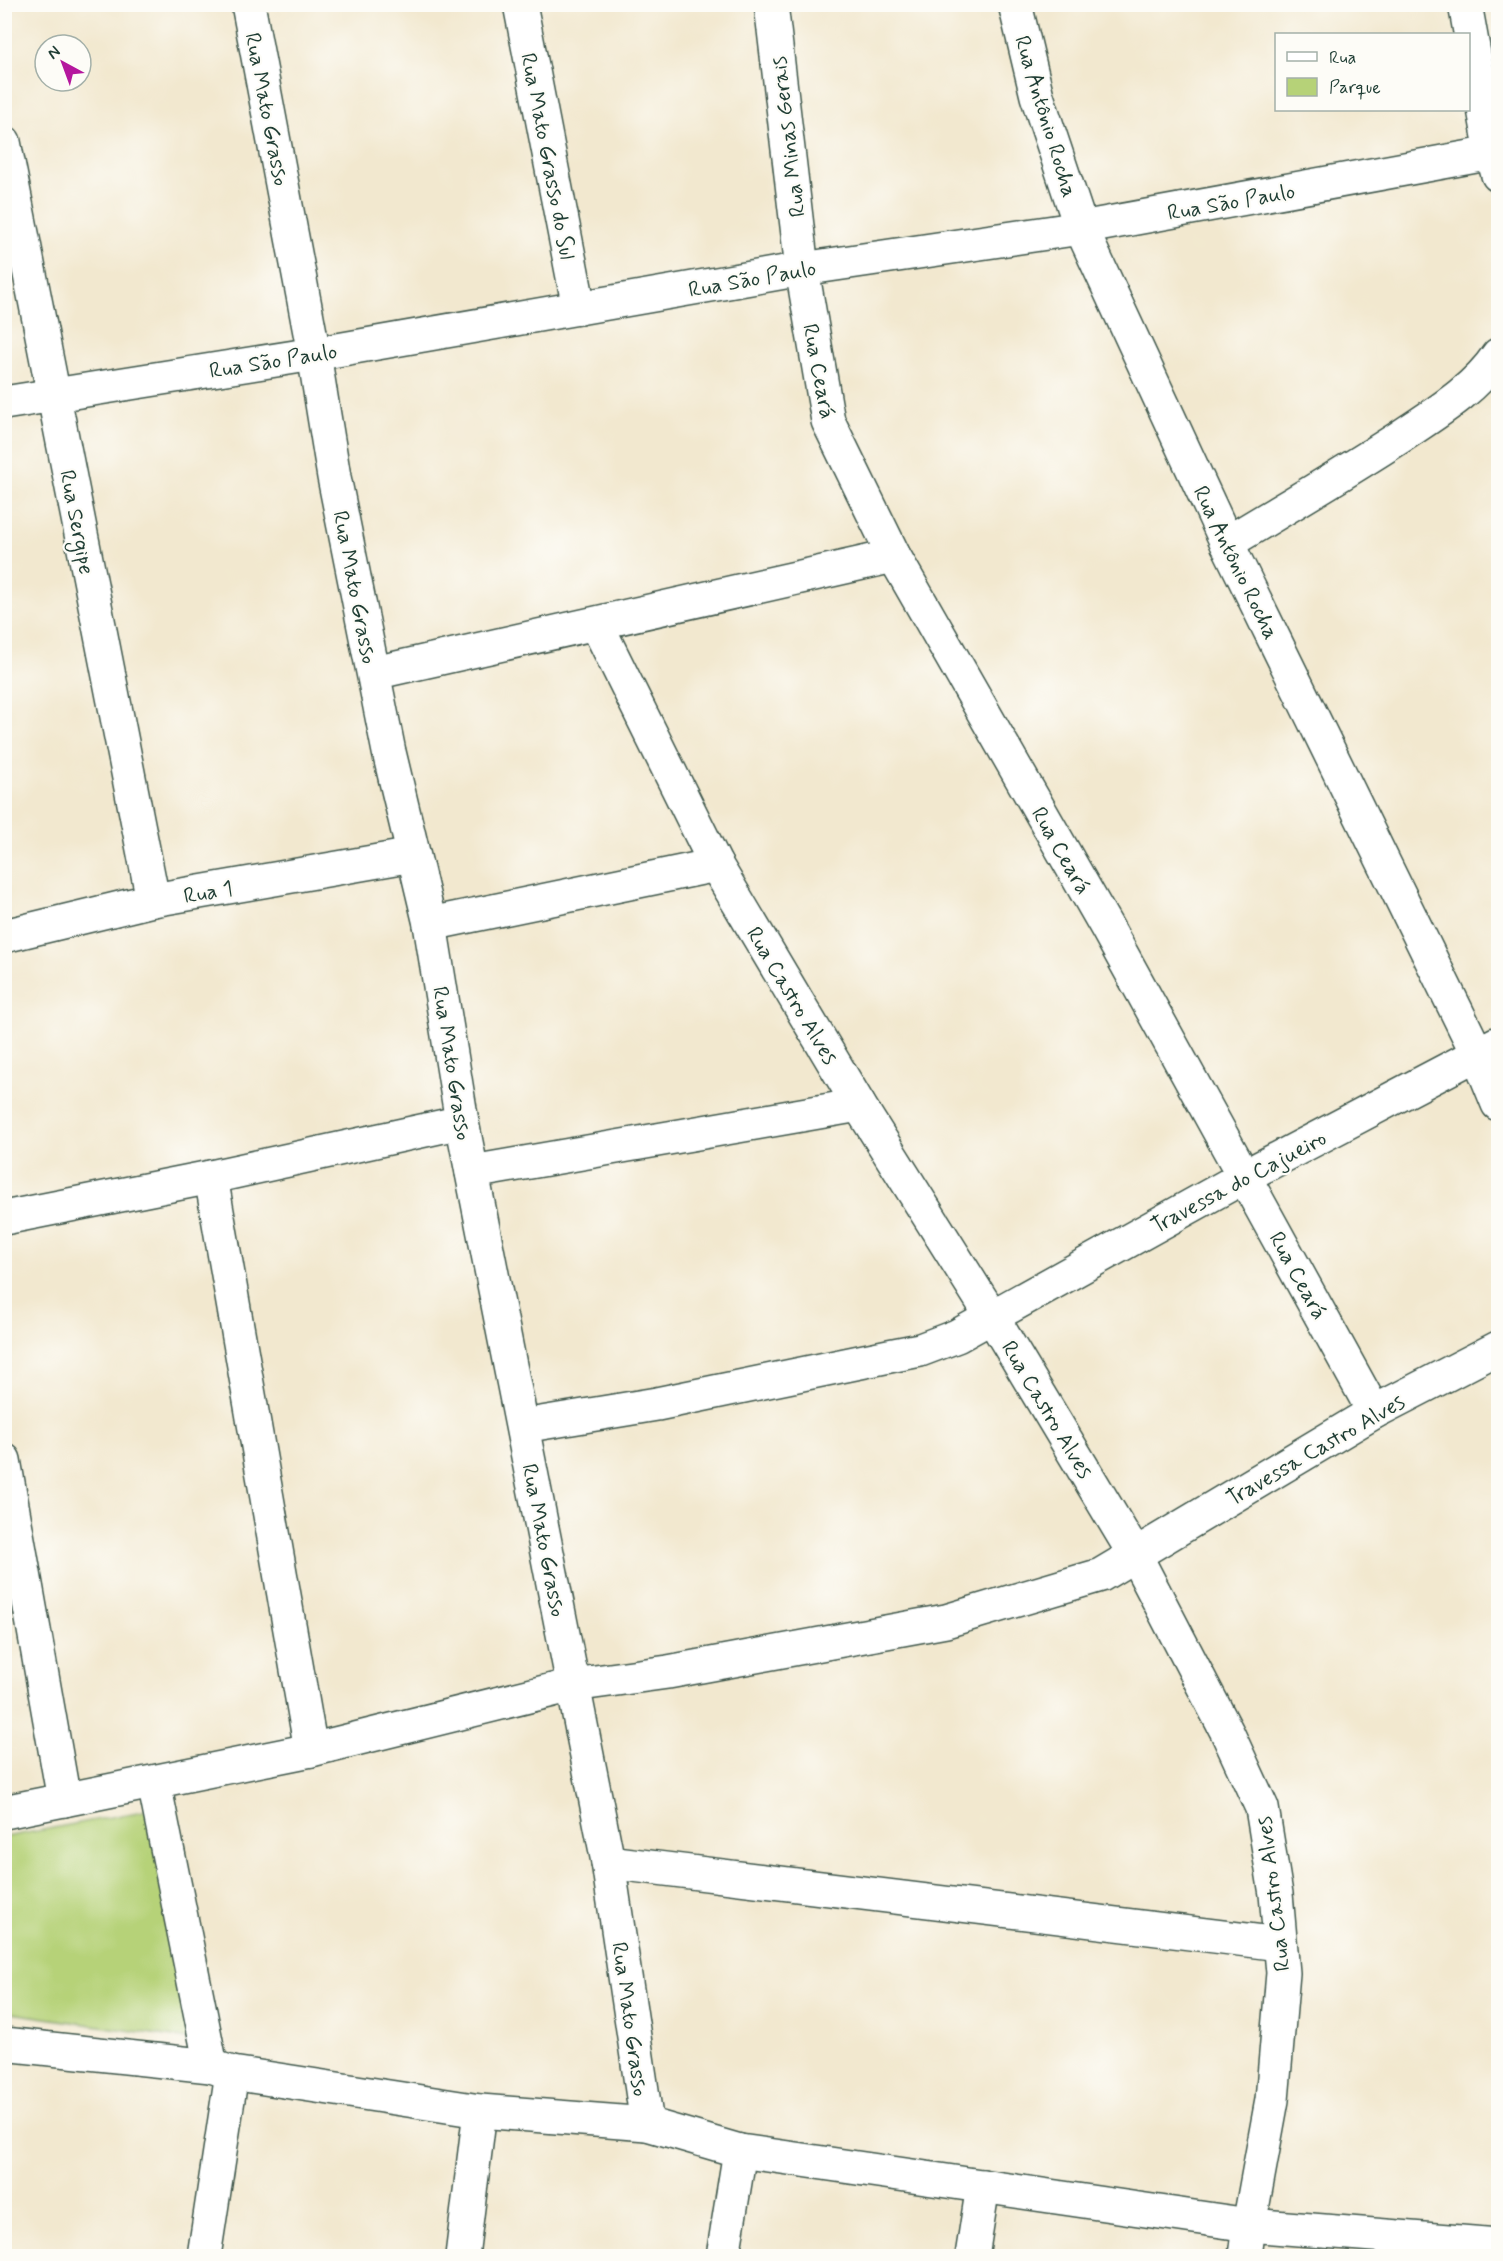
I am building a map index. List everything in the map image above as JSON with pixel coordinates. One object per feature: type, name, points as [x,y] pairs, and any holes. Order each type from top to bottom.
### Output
[{"type":"street","name":"Rua Mato Grasso","points":[[248,4],[314,354],[334,477],[389,752],[430,924],[462,1122],[608,1862],[647,2124]]},
{"type":"street","name":"Rua Mato Grasso do Sul","points":[[520,4],[579,308]]},
{"type":"street","name":"Rua Minas Gerais","points":[[771,4],[802,269]]},
{"type":"street","name":"Rua Antônio Rocha","points":[[1015,4],[1037,96],[1081,228],[1227,543],[1488,1049],[1498,1104]]},
{"type":"street","points":[[1465,4],[1496,160]]},
{"type":"street","name":"Rua Sergipe","points":[[4,142],[153,900]]},
{"type":"street","name":"Rua São Paulo","points":[[4,403],[314,354],[802,269],[1081,228],[1496,160]]},
{"type":"street","name":"Rua Ceará","points":[[802,269],[828,421],[894,556],[1106,926],[1374,1412]]},
{"type":"street","points":[[1227,543],[1445,407],[1475,382],[1498,355]]},
{"type":"street","points":[[374,674],[894,556]]},
{"type":"street","name":"Rua Castro Alves","points":[[597,625],[716,865],[985,1319],[1135,1555],[1227,1732],[1262,1808],[1276,1894],[1283,1973],[1272,2100],[1245,2256]]},
{"type":"street","name":"Rua 1","points":[[4,936],[153,900],[413,855]]},
{"type":"street","points":[[430,924],[716,865]]},
{"type":"street","name":"Travessa do Cajueiro","points":[[523,1426],[657,1404],[921,1350],[957,1336],[1245,1176],[1488,1049]]},
{"type":"street","points":[[472,1172],[859,1105]]},
{"type":"street","points":[[4,1218],[211,1177],[462,1122]]},
{"type":"street","points":[[211,1177],[311,1750]]},
{"type":"street","name":"Travessa Castro Alves","points":[[4,1812],[311,1750],[573,1684],[668,1672],[946,1621],[1101,1575],[1374,1412],[1498,1348]]},
{"type":"street","points":[[4,1460],[63,1800]]},
{"type":"street","points":[[154,1783],[221,2069],[204,2256]]},
{"type":"street","points":[[608,1862],[1280,1944]]},
{"type":"street","points":[[4,2044],[221,2069],[480,2111],[647,2124],[740,2151],[1249,2225],[1498,2246]]},
{"type":"street","points":[[462,2256],[480,2111]]},
{"type":"street","points":[[723,2256],[740,2151]]},
{"type":"street","points":[[972,2256],[983,2186]]},
{"type":"green space","points":[[148,1810],[194,2040],[5,2012],[5,1837]]}]
